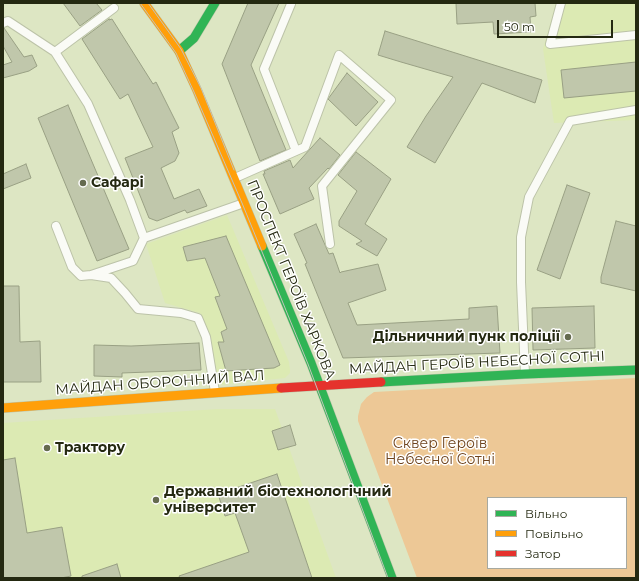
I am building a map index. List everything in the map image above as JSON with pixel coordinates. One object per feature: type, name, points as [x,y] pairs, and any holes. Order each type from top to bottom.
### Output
[{"type":"main road","name":"ПРОСПЕКТ ГЕРОЇВ ХАРКОВА","points":[[144,3],[179,51],[197,90],[320,386],[392,578]]},
{"type":"main road","points":[[179,51],[194,38],[215,3]]},
{"type":"main road","name":"МАЙДАН ГЕРОЇВ НЕБЕСНОЇ СОТНІ","points":[[320,386],[525,374],[636,370]]},
{"type":"main road","name":"МАЙДАН ОБОРОННИЙ ВАЛ","points":[[3,408],[320,386]]},
{"type":"lane","points":[[561,3],[550,44],[636,35]]},
{"type":"lane","points":[[291,4],[264,69],[296,152]]},
{"type":"lane","points":[[55,52],[114,8]]},
{"type":"lane","points":[[3,23],[8,21],[55,52],[88,104],[130,200],[144,238]]},
{"type":"lane","points":[[234,178],[305,147],[339,55],[391,100],[322,186],[330,244]]},
{"type":"lane","points":[[525,374],[521,282],[521,237],[529,198],[570,121],[636,110]]},
{"type":"lane","points":[[56,226],[72,267],[81,276],[91,275],[133,261],[144,238],[245,203]]},
{"type":"lane","points":[[91,275],[111,278],[138,309],[181,313],[198,318],[206,337],[215,393]]},
{"type":"shaded area","points":[[556,3],[636,3],[636,120],[554,123],[543,49]]},
{"type":"shaded area","points":[[227,215],[289,362],[290,373],[285,378],[219,385],[200,313],[165,303],[146,244]]},
{"type":"shaded area","name":"Державний біотехнологічний університет","points":[[218,409],[275,409],[336,578],[3,578],[3,423]]},
{"type":"green space","name":"Сквер Героїв Небесної Сотні","points":[[636,378],[636,578],[417,578],[358,421],[361,404],[374,392]]},
{"type":"building","points":[[63,3],[96,3],[102,10],[80,26]]},
{"type":"building","points":[[248,3],[279,3],[251,65],[286,150],[260,161],[222,64]]},
{"type":"building","points":[[456,3],[535,3],[536,16],[530,17],[531,32],[494,34],[493,22],[457,24]]},
{"type":"building","points":[[109,19],[112,19],[153,84],[156,82],[179,128],[172,132],[179,153],[175,161],[161,168],[174,199],[199,189],[207,206],[187,213],[185,210],[157,221],[149,218],[125,158],[153,147],[128,94],[120,99],[82,39]]},
{"type":"building","points":[[3,28],[24,57],[32,55],[37,66],[29,71],[3,78],[3,65],[12,62],[3,46]]},
{"type":"building","points":[[385,31],[542,80],[535,103],[482,83],[435,163],[407,147],[453,77],[378,55]]},
{"type":"building","points":[[636,62],[636,91],[564,98],[561,70]]},
{"type":"building","points":[[347,73],[378,102],[356,126],[328,99]]},
{"type":"building","name":"Сафарі","points":[[68,105],[129,249],[97,261],[38,118]]},
{"type":"building","points":[[320,138],[340,155],[329,169],[328,168],[309,188],[314,199],[280,214],[263,174],[265,174],[264,171],[290,160],[293,168]]},
{"type":"building","points":[[356,152],[391,179],[365,224],[387,239],[377,256],[356,244],[362,241],[339,226],[339,221],[357,191],[338,175]]},
{"type":"building","points":[[26,164],[31,178],[3,189],[3,174]]},
{"type":"building","points":[[567,185],[590,193],[560,279],[537,270]]},
{"type":"building","points":[[616,221],[636,226],[636,291],[601,283],[601,277]]},
{"type":"building","points":[[316,224],[329,254],[333,253],[340,273],[378,264],[386,290],[348,303],[357,325],[469,319],[469,308],[497,306],[500,353],[343,358],[305,264],[307,263],[294,234]]},
{"type":"building","points":[[226,236],[280,365],[274,368],[226,371],[218,342],[224,342],[221,332],[227,329],[215,297],[220,296],[205,258],[187,261],[183,247]]},
{"type":"building","points":[[3,286],[19,286],[20,342],[40,341],[41,382],[3,382]]},
{"type":"building","points":[[594,306],[595,348],[533,350],[532,308]]},
{"type":"building","points":[[199,343],[201,370],[122,373],[122,377],[94,376],[94,345],[131,346]]},
{"type":"building","points":[[290,425],[296,445],[278,450],[272,431]]},
{"type":"building","points":[[15,458],[27,533],[62,527],[71,576],[61,578],[3,578],[3,460]]},
{"type":"building","points":[[277,474],[312,578],[180,578],[179,576],[249,552],[235,513],[225,516],[218,494]]},
{"type":"building","points":[[117,564],[121,578],[82,578],[82,576]]},
{"type":"tram line","points":[[140,3],[176,53],[242,203],[308,364],[388,578]]},
{"type":"tram line","points":[[148,3],[181,49],[201,88],[234,170]]},
{"type":"traffic: fast","points":[[179,51],[194,38],[215,3]]},
{"type":"traffic: fast","points":[[262,246],[311,363],[392,578]]},
{"type":"traffic: fast","points":[[381,382],[525,374],[636,370]]},
{"type":"traffic: slow","points":[[144,3],[179,51],[197,90],[262,246]]},
{"type":"traffic: slow","points":[[3,408],[281,388]]},
{"type":"traffic: jam","points":[[281,388],[381,382]]},
{"type":"place","name":"Сафарі","points":[[83,183]]},
{"type":"place","name":"Дільничний пунк поліції","points":[[568,337]]},
{"type":"place","name":"Трактору","points":[[47,448]]},
{"type":"place","name":"Державний біотехнологічний університет","points":[[156,500]]}]
